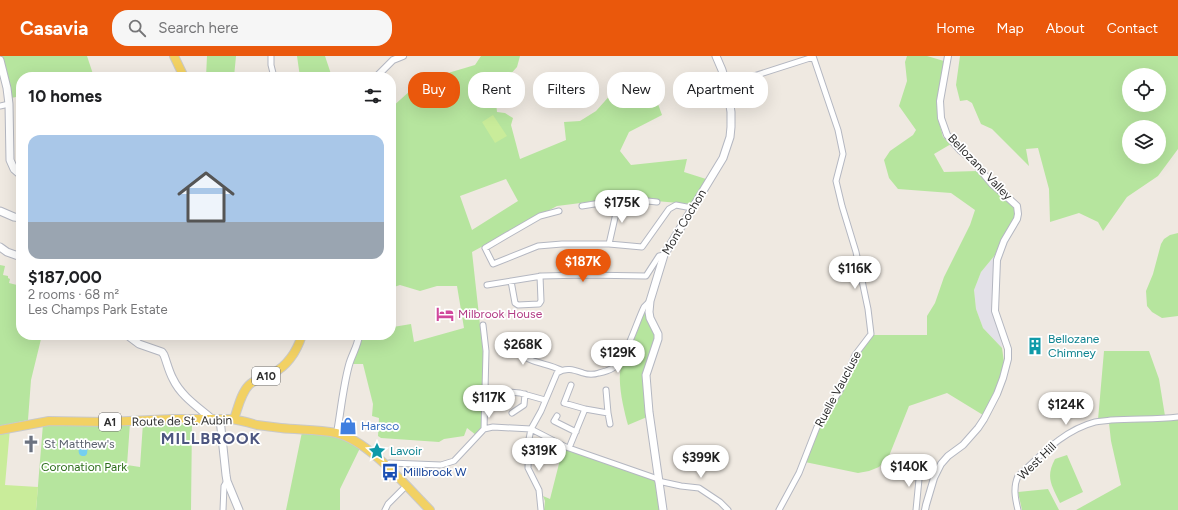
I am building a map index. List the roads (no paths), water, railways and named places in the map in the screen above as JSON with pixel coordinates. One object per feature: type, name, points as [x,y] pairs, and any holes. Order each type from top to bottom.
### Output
[{"type":"main road","points":[[174,56],[182,72]]},
{"type":"main road","name":"Mont Cochon","points":[[716,56],[722,72]]},
{"type":"main road","points":[[0,60],[7,88],[9,104],[10,160],[16,171]]},
{"type":"main road","name":"Mont Cochon","points":[[663,510],[649,412],[646,375],[658,339],[658,334],[650,318],[650,301],[664,255],[723,158],[731,126],[730,108]]},
{"type":"main road","points":[[0,211],[16,217]]},
{"type":"main road","points":[[0,247],[7,252],[16,255]]},
{"type":"main road","points":[[134,340],[139,344],[162,352],[173,380],[178,388],[191,402],[216,419],[227,481],[239,510]]},
{"type":"main road","name":"A10","points":[[234,419],[244,392],[248,386],[252,382],[276,371],[294,354],[300,340]]},
{"type":"main road","name":"Route de St. Aubin","points":[[0,430],[49,422],[234,419],[258,425],[280,428],[337,433],[352,438],[363,445],[385,464],[430,510]]},
{"type":"street","points":[[271,56],[273,72]]},
{"type":"street","points":[[381,72],[393,60],[403,56]]},
{"type":"street","points":[[765,72],[813,56]]},
{"type":"street","name":"Ruelle Vaucluse","points":[[779,510],[799,473],[817,427],[841,389],[855,355],[871,334],[868,309],[856,252],[836,181],[843,154],[838,130],[813,56]]},
{"type":"street","name":"Bellozane Valley","points":[[925,510],[934,478],[941,464],[948,456],[963,445],[978,428],[984,419],[1003,378],[1008,359],[1008,349],[995,311],[997,260],[1004,241],[1017,219],[1018,214],[1017,206],[992,184],[972,160],[947,135],[941,118],[940,101],[948,56]]},
{"type":"street","points":[[0,106],[9,104]]},
{"type":"street","points":[[609,244],[619,200]]},
{"type":"street","points":[[582,206],[619,200],[657,202]]},
{"type":"street","points":[[559,211],[540,216],[485,248],[492,264],[538,246],[562,244],[609,244],[642,247],[669,209],[676,205],[692,208]]},
{"type":"street","points":[[487,285],[540,276],[646,276],[659,256],[664,255]]},
{"type":"street","points":[[511,281],[515,303],[518,305],[539,304],[541,300],[540,276]]},
{"type":"street","points":[[510,342],[509,346],[517,353],[529,359],[546,365],[551,365],[561,370],[571,369],[587,375],[594,375],[614,366],[624,355],[644,307],[650,301]]},
{"type":"street","points":[[483,325],[486,351],[484,429]]},
{"type":"street","points":[[337,433],[347,373],[358,340]]},
{"type":"street","points":[[541,510],[539,490],[528,468],[529,439],[531,429],[541,411],[557,373],[561,370]]},
{"type":"street","points":[[561,409],[571,385]]},
{"type":"street","points":[[606,390],[610,424]]},
{"type":"street","points":[[509,392],[524,394],[545,400]]},
{"type":"street","points":[[512,413],[524,405],[524,394]]},
{"type":"street","points":[[564,403],[608,413]]},
{"type":"street","points":[[569,448],[585,409]]},
{"type":"street","points":[[557,416],[554,421],[576,432]]},
{"type":"street","name":"West Hill","points":[[1018,510],[1014,491],[1018,476],[1053,444],[1079,428],[1096,422],[1124,419],[1162,419],[1178,417]]},
{"type":"street","points":[[385,464],[441,466],[454,461],[484,429],[493,427],[531,429],[569,448],[658,480],[681,486],[699,488],[720,502],[728,510]]},
{"type":"street","points":[[916,510],[920,468]]},
{"type":"street","points":[[224,510],[224,486],[227,481]]},
{"type":"street","points":[[384,510],[406,486]]},
{"type":"water","points":[[81,441],[87,442],[88,444],[87,454],[85,456],[79,454]]},
{"type":"place","name":"Milbrook House","points":[[445,314]]},
{"type":"place","name":"Bellozane Chimney","points":[[1035,346]]},
{"type":"place","name":"Harsco","points":[[348,426]]},
{"type":"place","name":"St Matthew's","points":[[31,444]]},
{"type":"place","name":"Lavoir","points":[[377,451]]},
{"type":"place","name":"Millbrook W","points":[[390,472]]},
{"type":"district","name":"MILLBROOK","points":[[211,438]]},
{"type":"park label","name":"Coronation Park","points":[[84,467]]}]
